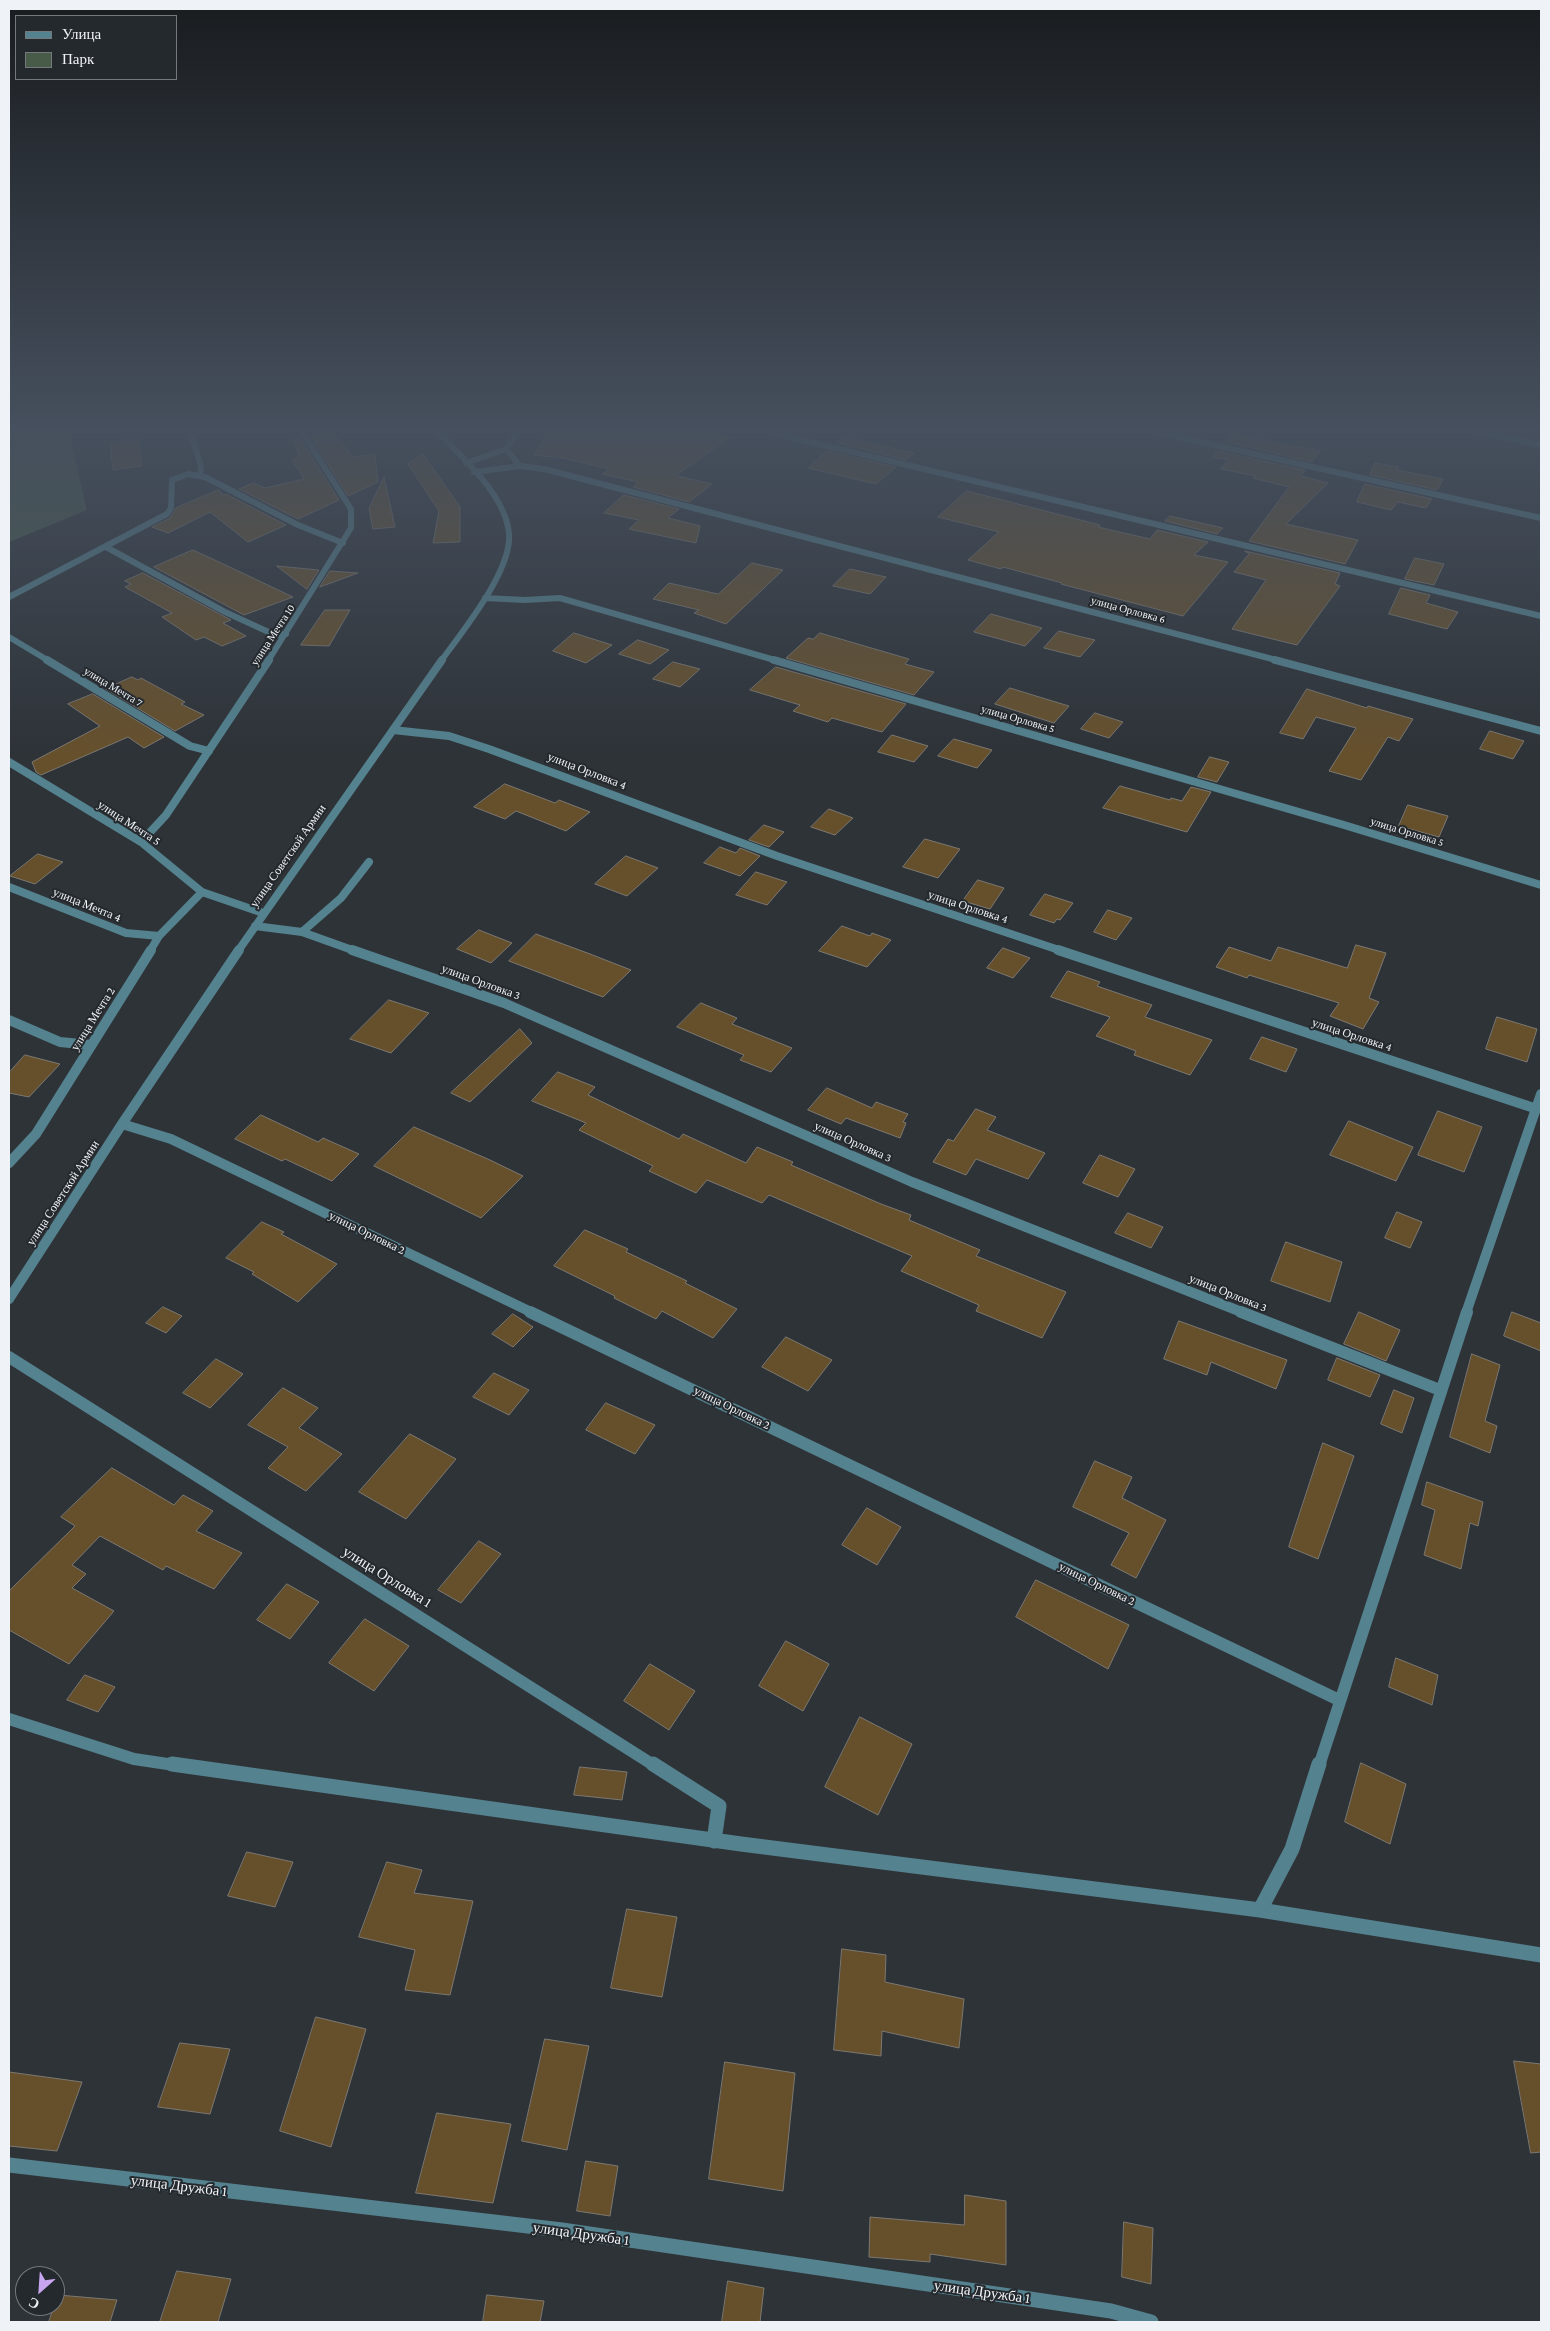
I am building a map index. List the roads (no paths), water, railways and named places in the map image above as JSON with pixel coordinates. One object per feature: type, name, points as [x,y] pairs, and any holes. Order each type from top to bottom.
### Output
[{"type":"street","points":[[9,597],[122,538]]},
{"type":"street","points":[[330,538],[343,543]]},
{"type":"street","name":"улица Мечта 10","points":[[141,842],[166,815],[286,634],[345,538]]},
{"type":"street","name":"улица Советской Армии","points":[[9,1299],[122,1124],[263,912],[485,598],[508,551],[509,538]]},
{"type":"street","name":"улица Орловка 6","points":[[810,538],[1541,731]]},
{"type":"street","points":[[1220,538],[1541,616]]},
{"type":"street","points":[[106,546],[225,612],[275,634],[286,634]]},
{"type":"street","name":"улица Орловка 5","points":[[485,598],[525,600],[560,598],[1344,825],[1541,885]]},
{"type":"street","name":"улица Мечта 7","points":[[9,637],[190,746],[208,751]]},
{"type":"street","name":"улица Орловка 4","points":[[393,730],[450,736],[777,856],[1537,1109]]},
{"type":"street","name":"улица Мечта 5","points":[[9,762],[141,842],[202,892],[263,912]]},
{"type":"street","points":[[302,932],[341,898],[369,862]]},
{"type":"street","name":"улица Мечта 4","points":[[9,887],[126,933],[158,936]]},
{"type":"street","name":"улица Мечта 2","points":[[9,1163],[36,1134],[158,936],[202,892]]},
{"type":"street","name":"улица Орловка 3","points":[[255,926],[302,932],[504,1003],[912,1182],[1440,1390]]},
{"type":"street","points":[[9,1020],[60,1042],[91,1045]]},
{"type":"street","points":[[1260,1910],[1292,1849],[1440,1390],[1541,1094]]},
{"type":"street","name":"улица Орловка 2","points":[[122,1124],[172,1139],[1339,1700]]},
{"type":"street","name":"улица Орловка 1","points":[[9,1357],[719,1806],[714,1841]]},
{"type":"street","points":[[9,1719],[134,1759],[714,1841],[1260,1910],[1541,1955]]},
{"type":"street","name":"улица Дружба 1","points":[[9,2165],[562,2230],[1111,2311],[1151,2322]]}]
